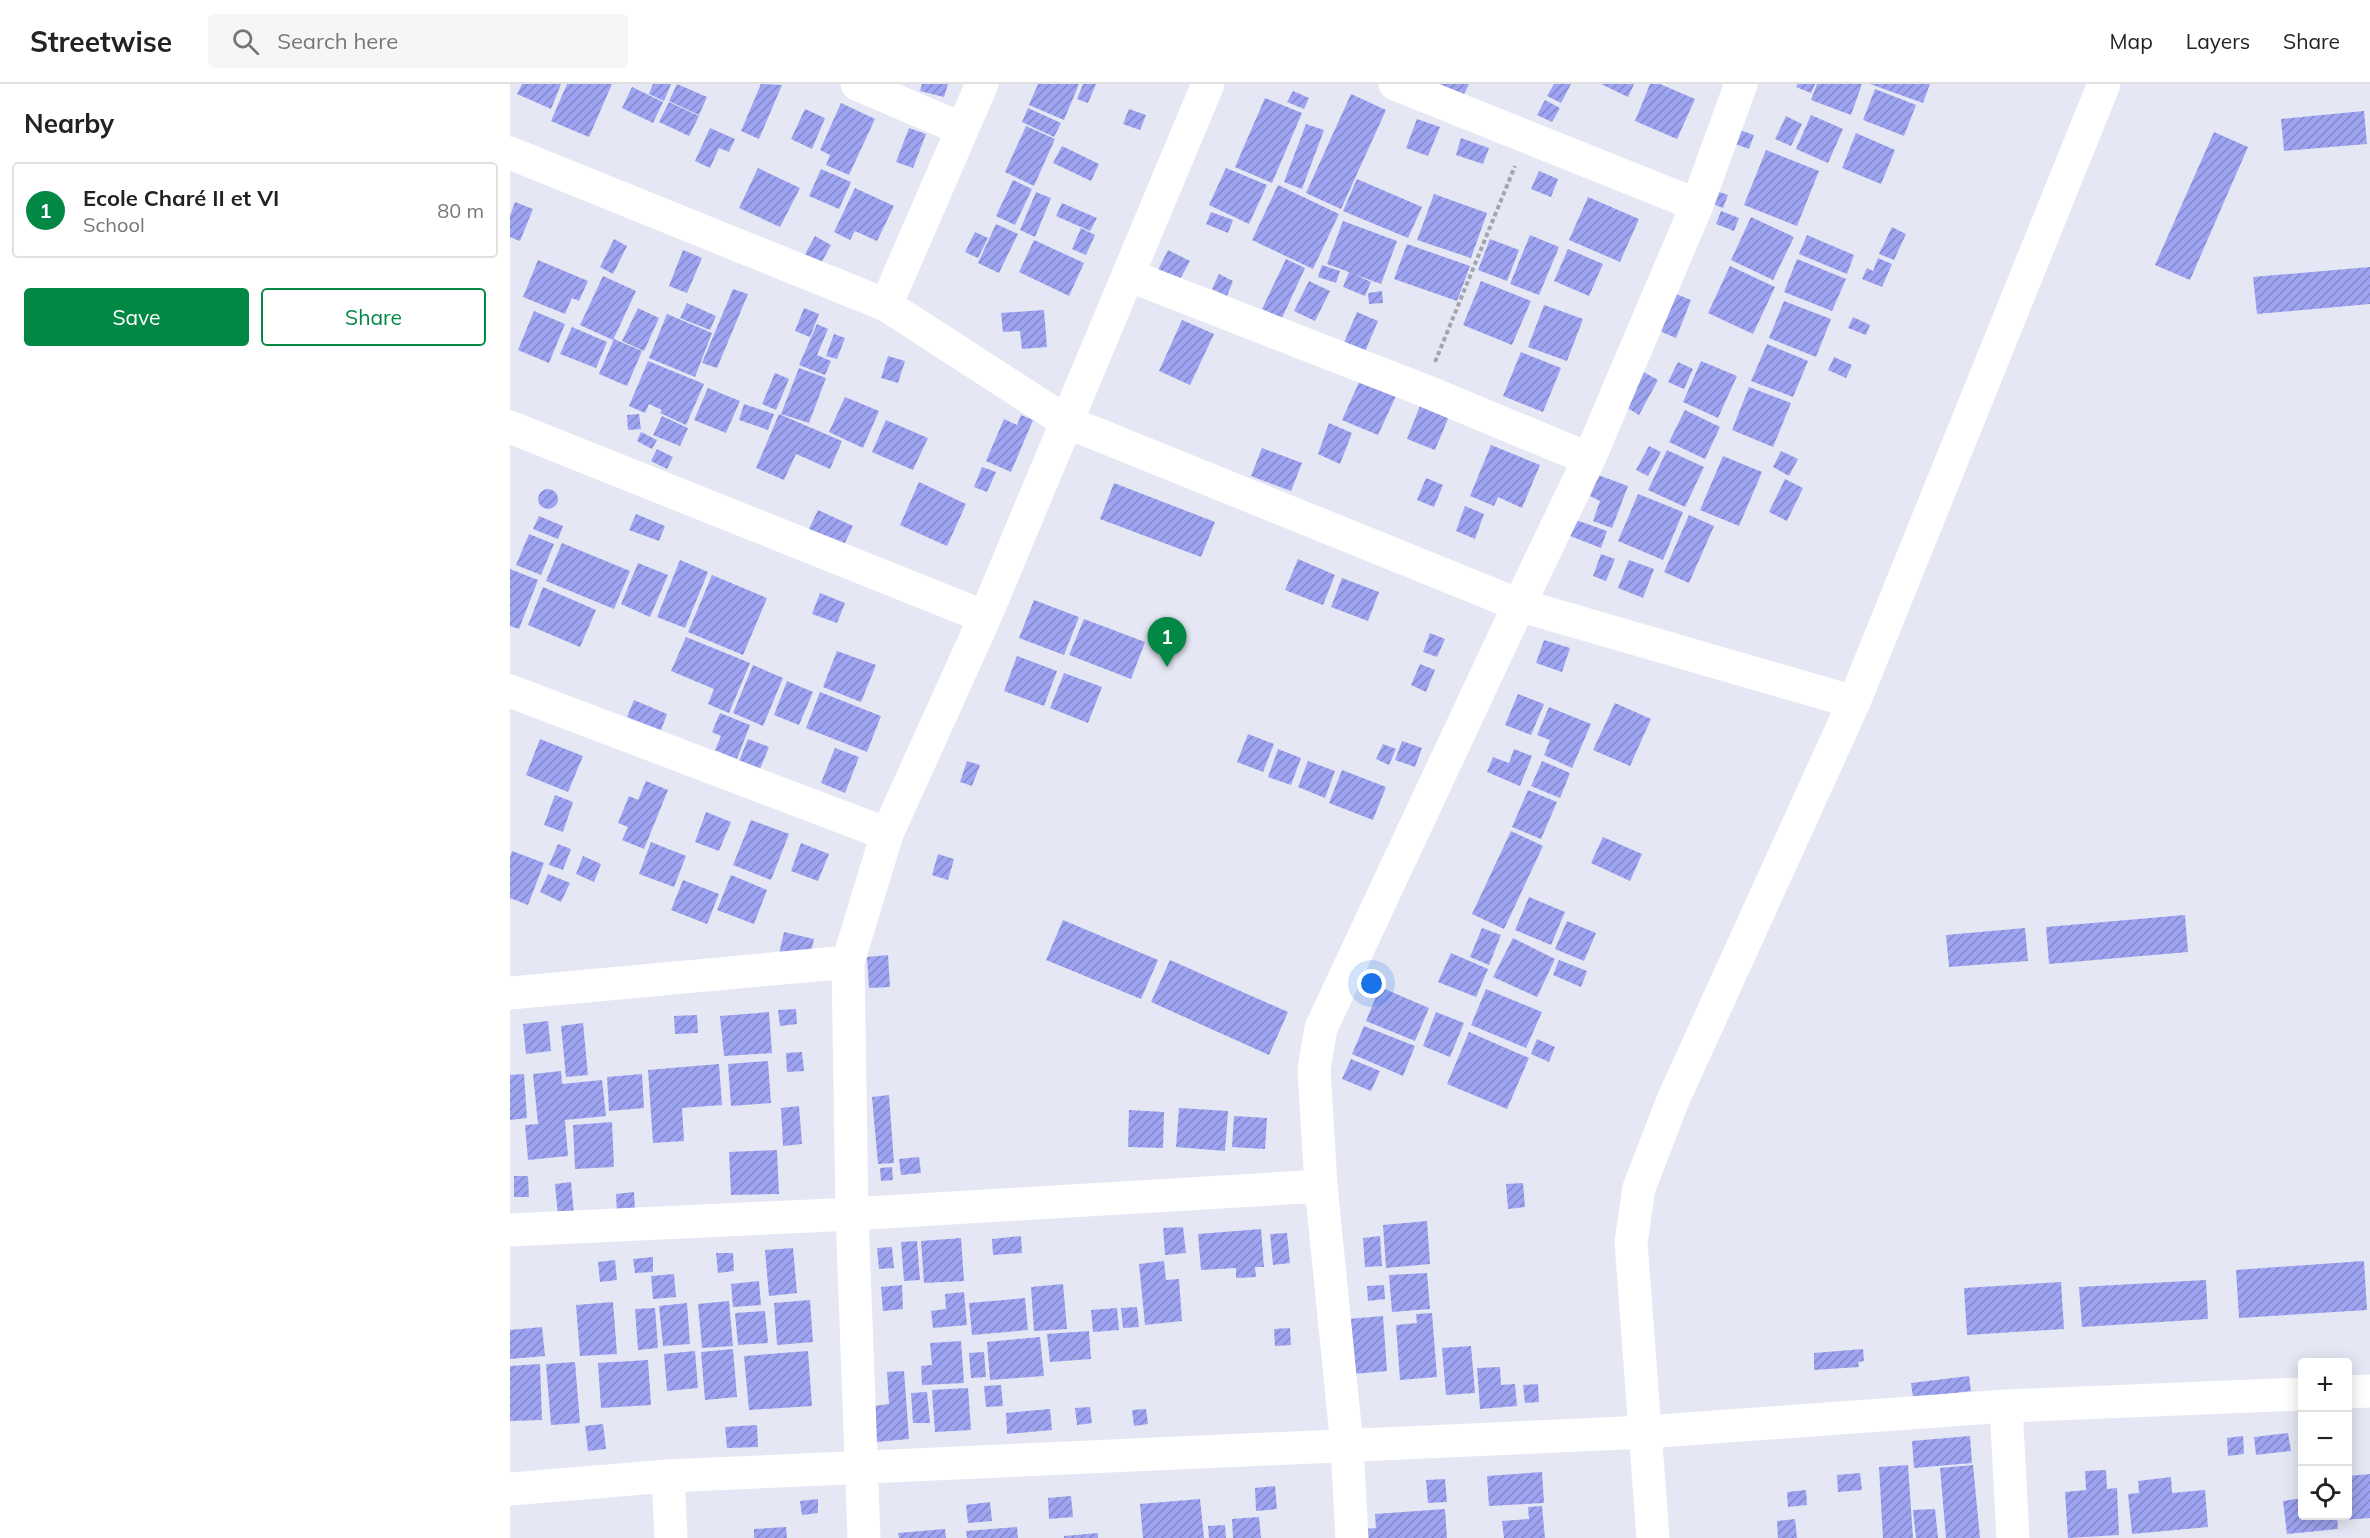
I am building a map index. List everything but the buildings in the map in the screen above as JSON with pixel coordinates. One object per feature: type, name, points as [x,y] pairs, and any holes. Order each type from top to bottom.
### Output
[{"type":"street","points":[[857,84],[962,129]]},
{"type":"street","points":[[886,305],[982,84]]},
{"type":"street","points":[[864,1538],[852,1214],[848,962],[887,834],[985,617],[1208,84]]},
{"type":"street","points":[[1395,84],[1697,205]]},
{"type":"street","points":[[1352,1538],[1347,1446],[1321,1186],[1314,1070],[1321,1028],[1518,605],[1589,459],[1697,205],[1741,84]]},
{"type":"street","points":[[1653,1538],[1631,1242],[1639,1188],[1673,1100],[1854,702],[2104,84]]},
{"type":"street","points":[[510,153],[886,305],[1067,422],[1518,605],[1854,702]]},
{"type":"street","points":[[1128,275],[1423,390],[1589,459]]},
{"type":"street","points":[[510,427],[985,617]]},
{"type":"street","points":[[510,691],[887,834]]},
{"type":"street","points":[[510,993],[848,962]]},
{"type":"street","points":[[510,1230],[852,1214],[1321,1186]]},
{"type":"street","points":[[2352,1392],[2370,1391]]},
{"type":"street","points":[[510,1489],[668,1476],[1646,1432],[2006,1406],[2298,1394]]},
{"type":"street","points":[[2006,1406],[2013,1538]]},
{"type":"street","points":[[668,1476],[671,1538]]},
{"type":"path","points":[[1423,390],[1527,138]]},
{"type":"place","name":"Ecole Charé II et VI","points":[[1167,667]]}]
